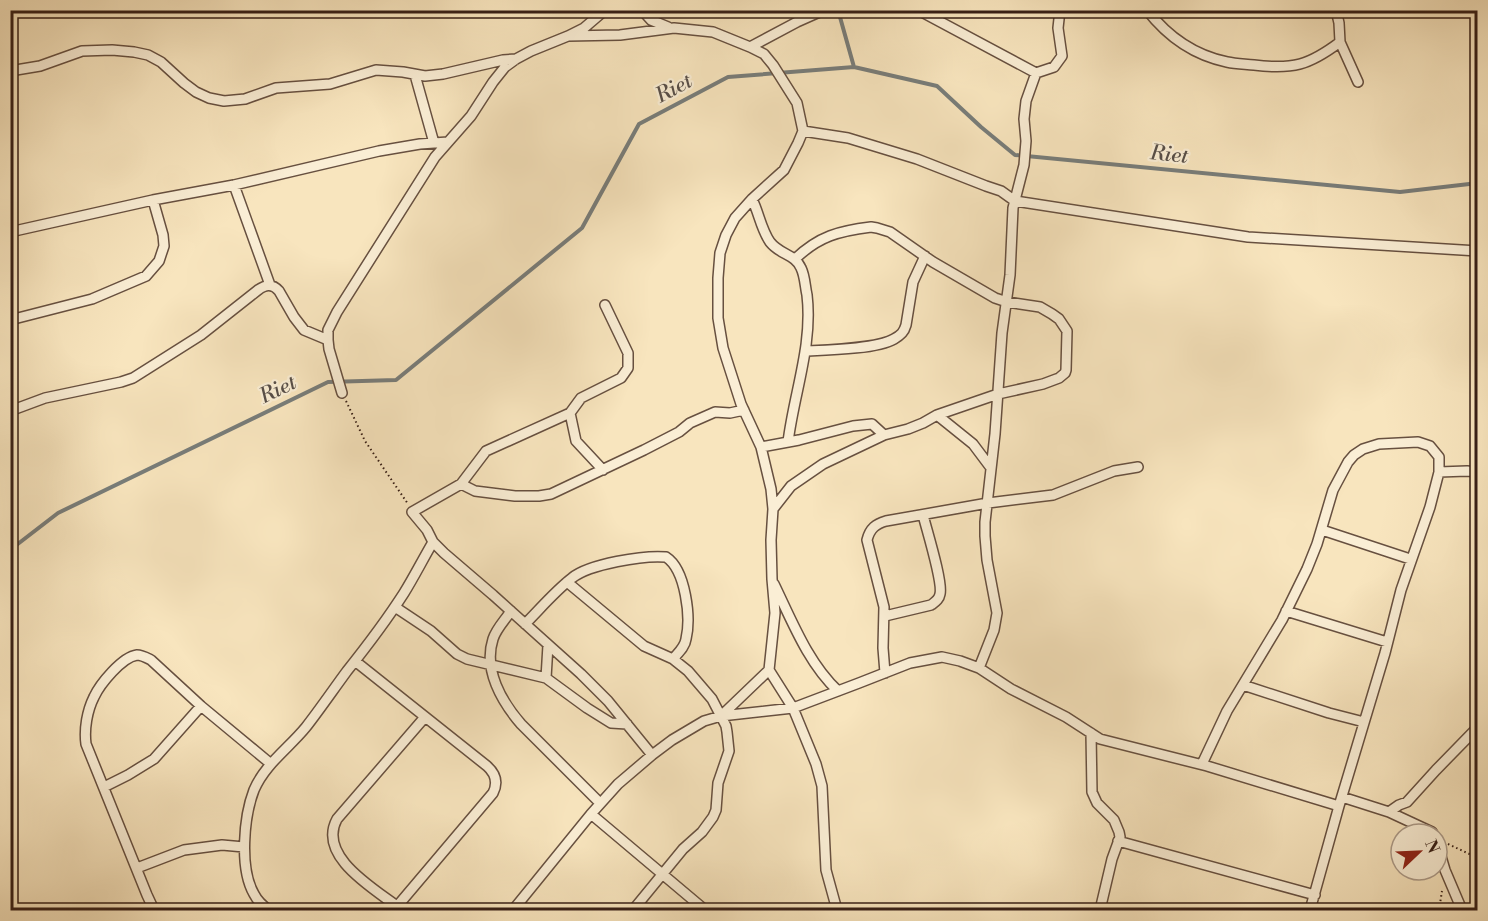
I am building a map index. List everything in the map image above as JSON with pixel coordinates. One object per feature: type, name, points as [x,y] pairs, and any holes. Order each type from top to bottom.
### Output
[{"type":"street","points":[[342,393],[329,349],[328,330],[337,312],[430,166],[471,116],[505,67],[531,51],[584,28],[605,10]]},
{"type":"street","points":[[642,10],[651,20],[661,25],[713,32],[764,54],[774,65],[797,103],[803,131],[784,170],[735,218],[726,235],[720,253],[718,278],[719,332],[733,383],[762,447],[769,474],[773,509],[771,540],[775,613],[769,670],[793,708],[816,764],[822,786],[826,870],[837,910]]},
{"type":"street","points":[[750,47],[797,21],[824,10]]},
{"type":"street","points":[[979,668],[994,630],[997,613],[985,536],[1002,333],[1010,275],[1013,208],[1024,165],[1026,101],[1036,74],[1054,67],[1062,56],[1058,28],[1060,10]]},
{"type":"street","points":[[1147,10],[1170,36],[1187,47],[1227,62],[1268,67],[1301,64],[1322,55],[1340,42]]},
{"type":"street","points":[[1336,10],[1340,42],[1358,82]]},
{"type":"street","points":[[918,11],[1036,74]]},
{"type":"street","points":[[567,36],[620,34],[674,28]]},
{"type":"street","points":[[10,71],[40,66],[82,51],[134,52],[148,55],[161,62],[196,92],[224,101],[245,99],[276,88],[330,84],[376,70],[425,76],[516,59]]},
{"type":"street","points":[[415,75],[435,143]]},
{"type":"street","points":[[803,131],[848,138],[916,159],[1002,191],[1015,201],[1248,237],[1478,251]]},
{"type":"street","points":[[10,232],[153,200],[234,185],[379,151],[448,142]]},
{"type":"street","points":[[234,185],[270,285],[279,291],[304,330],[328,340]]},
{"type":"street","points":[[752,199],[764,231],[771,242],[780,252],[795,259],[803,274],[808,327],[788,442]]},
{"type":"street","points":[[10,320],[93,298],[146,276],[159,261],[164,246],[153,200]]},
{"type":"street","points":[[773,509],[791,486],[823,464],[884,435],[908,429],[937,415],[998,394],[1059,378],[1065,373],[1067,360],[1067,331],[1059,319],[1040,307],[1007,302],[988,294],[890,232],[871,227],[826,237],[809,246],[795,259]]},
{"type":"street","points":[[805,351],[877,344],[891,341],[899,336],[906,325],[915,276],[925,256]]},
{"type":"street","points":[[10,411],[45,398],[133,378],[201,335],[262,287],[270,285]]},
{"type":"street","points":[[605,305],[628,353],[628,368],[621,378],[581,398],[570,413],[486,451],[461,484],[412,512],[427,530],[433,542],[444,553],[602,694],[652,755]]},
{"type":"street","points":[[461,484],[475,491],[515,496],[551,494],[715,412],[730,413],[744,410]]},
{"type":"street","points":[[570,413],[576,441],[603,470]]},
{"type":"street","points":[[937,415],[973,444],[991,468]]},
{"type":"street","points":[[762,447],[853,426],[872,424],[884,435]]},
{"type":"street","points":[[1202,764],[1227,711],[1286,611],[1307,569],[1322,530],[1333,490],[1345,467],[1354,455],[1363,449],[1379,444],[1424,443],[1430,446],[1438,457],[1439,472],[1430,507],[1410,559],[1310,910]]},
{"type":"street","points":[[885,673],[883,648],[885,616],[868,546],[868,536],[878,524],[988,503],[1053,495],[1113,471],[1138,467]]},
{"type":"street","points":[[1439,472],[1478,472]]},
{"type":"street","points":[[885,616],[931,605],[939,597],[940,583],[923,515]]},
{"type":"street","points":[[1322,530],[1410,559]]},
{"type":"street","points":[[269,910],[252,889],[244,847],[250,802],[258,782],[271,764],[306,726],[395,608],[433,542]]},
{"type":"street","points":[[525,624],[572,577],[588,569],[619,561],[666,557],[678,573],[687,608],[687,638],[673,659]]},
{"type":"street","points":[[772,579],[800,639],[825,679],[838,691]]},
{"type":"street","points":[[567,582],[644,646],[673,659],[688,670],[712,699],[727,732],[729,751],[717,783],[716,810],[713,818],[683,849],[633,910]]},
{"type":"street","points":[[395,608],[431,631],[457,654],[467,659],[546,678],[611,723],[627,723]]},
{"type":"street","points":[[511,611],[494,637],[490,651],[491,664],[499,692],[521,724],[600,803]]},
{"type":"street","points":[[1286,611],[1388,642]]},
{"type":"street","points":[[546,678],[548,645]]},
{"type":"street","points":[[154,910],[86,744],[85,737],[93,699],[110,674],[123,662],[138,655],[151,660],[201,706],[271,764]]},
{"type":"street","points":[[513,910],[618,784],[652,755],[704,721],[721,716],[793,708],[910,663],[942,657],[979,668],[1011,688],[1083,726],[1100,739],[1389,812],[1410,822]]},
{"type":"street","points":[[355,661],[425,717],[491,770],[497,784],[493,793],[396,908],[341,860],[333,840],[333,827],[337,819],[425,717]]},
{"type":"street","points":[[721,716],[769,670]]},
{"type":"street","points":[[1243,684],[1329,713],[1364,722]]},
{"type":"street","points":[[104,787],[154,759],[201,706]]},
{"type":"street","points":[[1389,812],[1407,802],[1478,727]]},
{"type":"street","points":[[1091,733],[1092,792],[1097,803],[1116,823],[1119,832],[1100,910]]},
{"type":"street","points":[[591,814],[705,910]]},
{"type":"street","points":[[1118,841],[1315,895]]},
{"type":"street","points":[[137,868],[184,850],[222,845],[244,847]]},
{"type":"street","points":[[1449,879],[1462,910]]},
{"type":"path","points":[[342,393],[365,441],[412,512]]},
{"type":"path","points":[[1449,846],[1478,858]]},
{"type":"waterway","points":[[838,10],[854,67]]},
{"type":"waterway","name":"Riet","points":[[10,550],[58,513],[328,382],[396,380],[582,228],[639,124],[728,77],[854,67],[937,86],[1015,155],[1400,192],[1478,183]]}]
